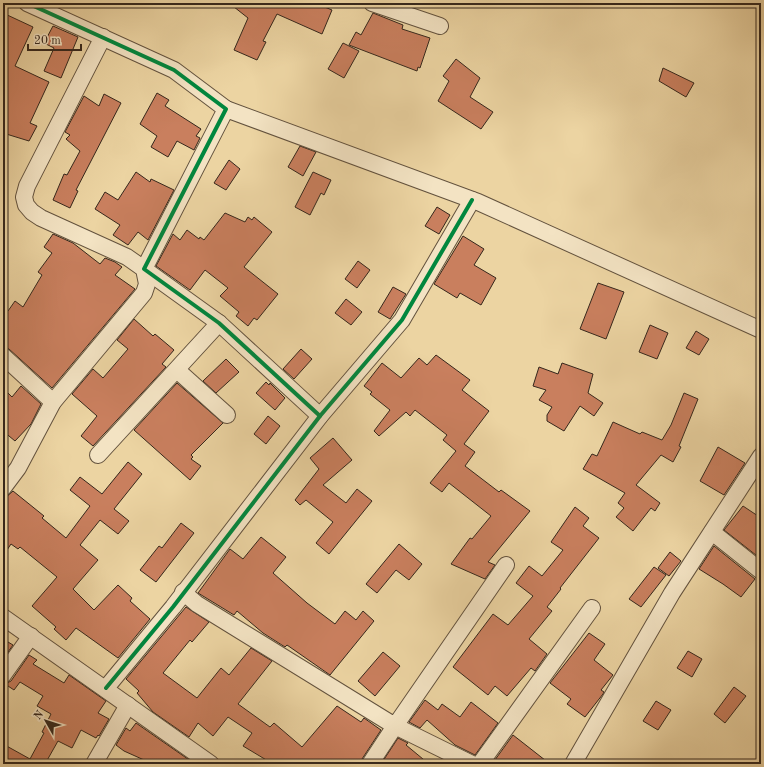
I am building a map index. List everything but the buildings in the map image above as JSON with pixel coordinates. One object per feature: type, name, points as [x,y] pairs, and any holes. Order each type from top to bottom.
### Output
[{"type":"street","points":[[27,3],[174,70],[226,109],[472,200],[761,330]]},
{"type":"street","points":[[372,3],[440,26]]},
{"type":"street","points":[[103,37],[27,186],[24,196],[26,205],[42,218],[127,257],[144,268],[219,323],[320,416]]},
{"type":"street","points":[[3,487],[18,468],[53,402],[144,293],[147,284],[144,268],[226,109]]},
{"type":"street","points":[[106,688],[173,607],[183,592],[320,416],[402,320],[472,200]]},
{"type":"street","points":[[98,456],[219,323]]},
{"type":"street","points":[[3,356],[53,402]]},
{"type":"street","points":[[177,370],[227,415]]},
{"type":"street","points":[[573,764],[672,593],[761,456]]},
{"type":"street","points":[[712,532],[761,571]]},
{"type":"street","points":[[370,764],[506,565]]},
{"type":"street","points":[[183,592],[197,604],[395,726],[472,764]]},
{"type":"street","points":[[480,764],[592,608]]},
{"type":"street","points":[[3,617],[106,688],[211,764]]},
{"type":"street","points":[[3,675],[31,636]]},
{"type":"street","points":[[94,764],[128,705]]},
{"type":"cycle path","points":[[27,3],[174,70],[226,109],[144,269],[219,323],[320,416]]},
{"type":"cycle path","points":[[106,688],[173,607],[320,416],[402,320],[472,200]]}]
